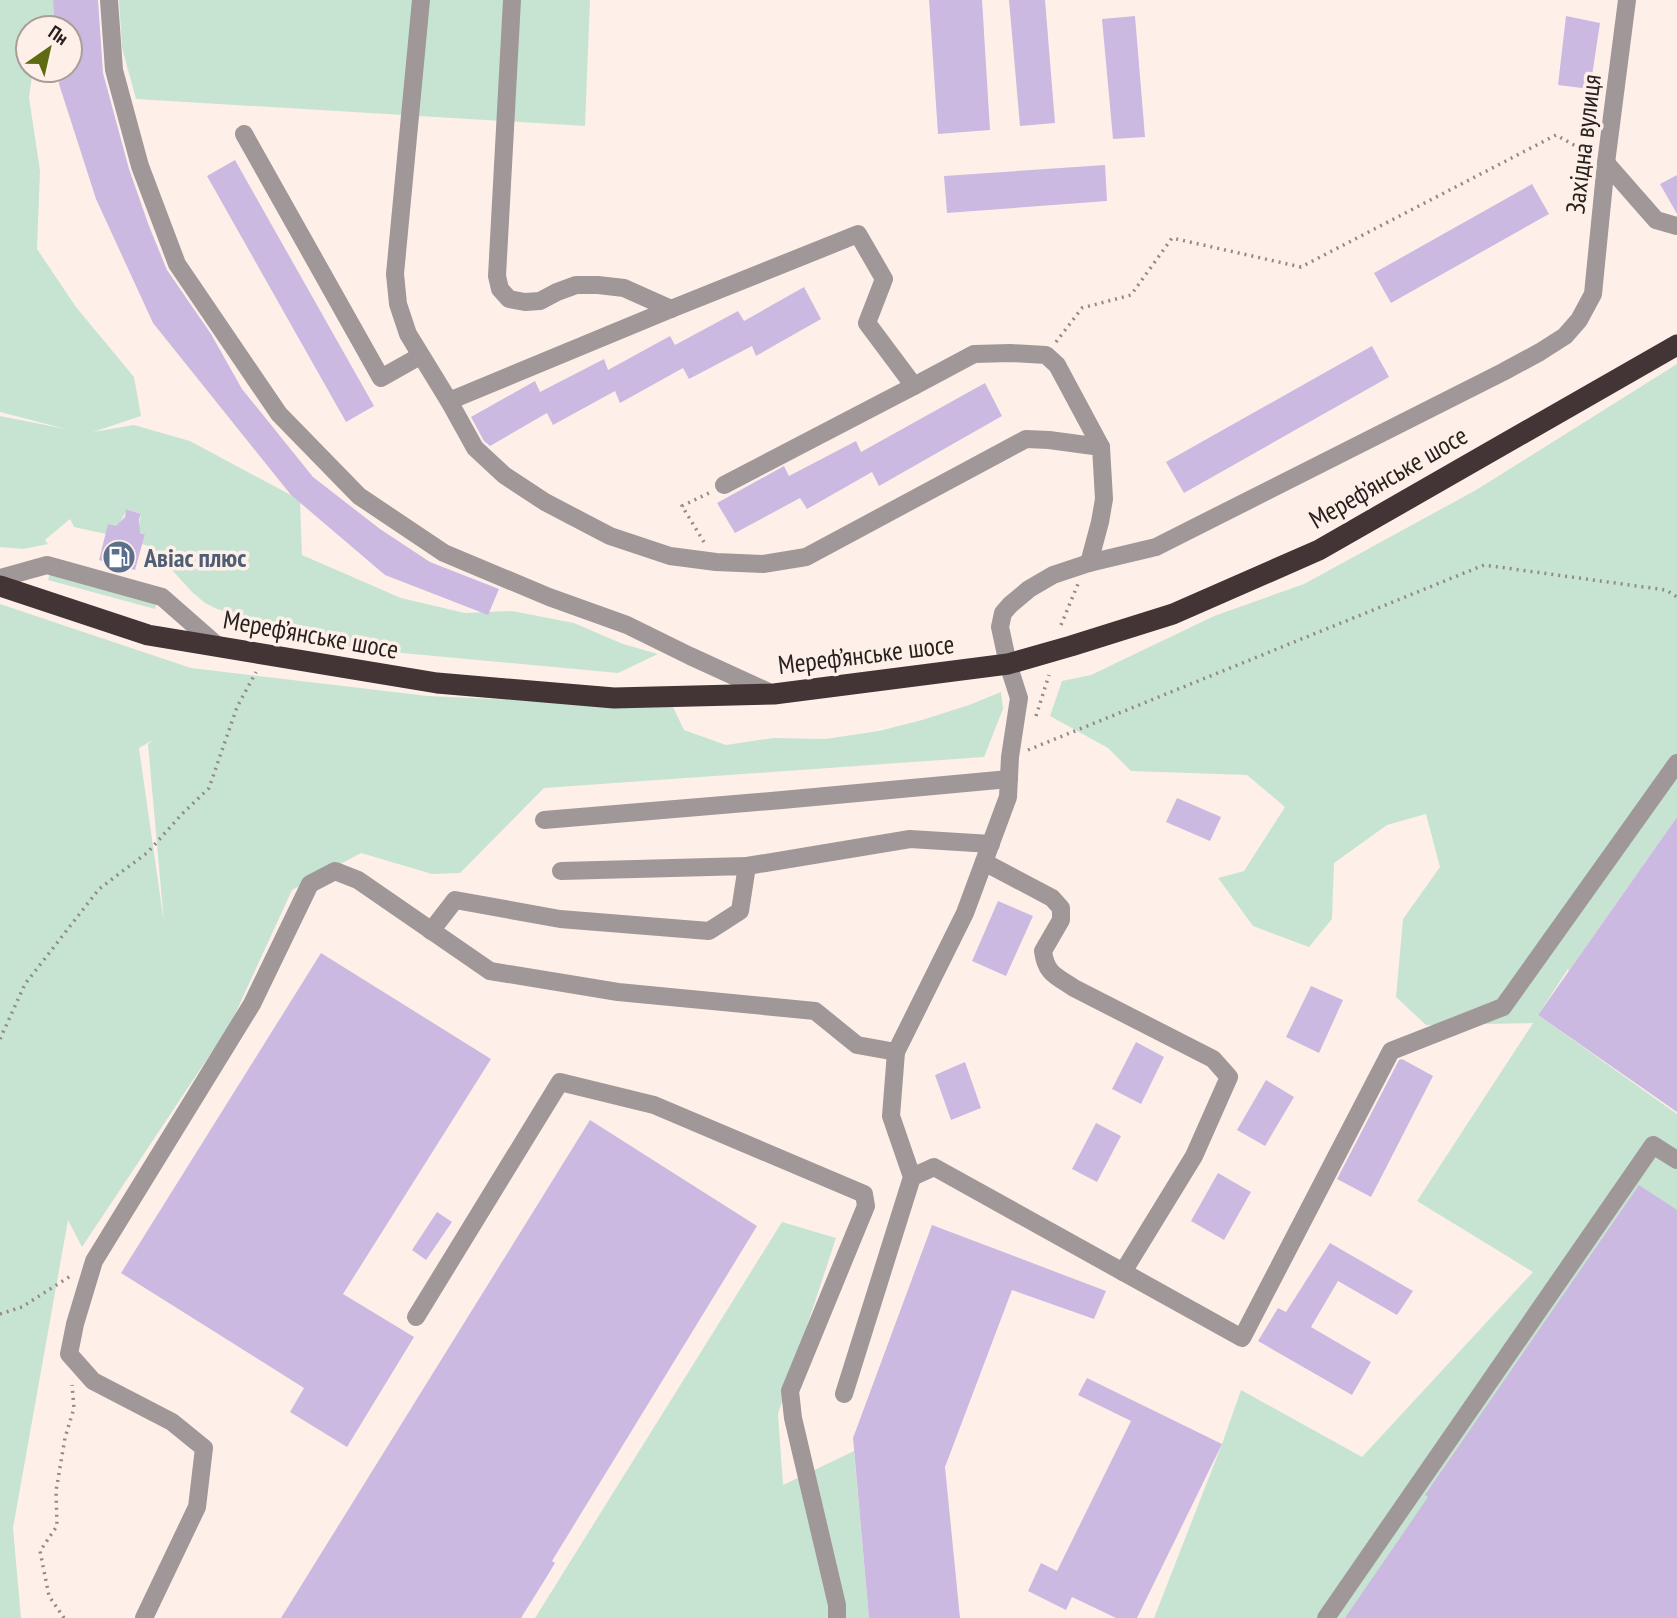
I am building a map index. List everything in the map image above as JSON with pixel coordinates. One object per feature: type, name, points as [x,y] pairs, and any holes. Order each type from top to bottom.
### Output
[{"type":"highway","name":"Мереф’янське шосе","points":[[0,586],[148,635],[437,683],[614,698],[774,694],[1008,664],[1173,614],[1319,550],[1677,345]]},
{"type":"street","points":[[109,0],[114,70],[140,166],[177,264],[279,414],[359,496],[444,553],[549,597],[627,625],[774,694]]},
{"type":"street","points":[[421,0],[395,274],[398,304],[408,334],[475,447],[505,475],[545,502],[610,536],[670,556],[763,564],[806,556],[1026,439],[1101,447]]},
{"type":"street","points":[[512,0],[497,276],[500,289],[509,299],[540,302],[576,285],[624,288],[670,309]]},
{"type":"street","name":"Західна вулиця","points":[[1089,563],[1156,547],[1540,352],[1565,336],[1579,320],[1593,294],[1606,163],[1627,0]]},
{"type":"street","points":[[244,134],[381,378],[420,356]]},
{"type":"street","points":[[1606,163],[1656,220],[1677,226]]},
{"type":"street","points":[[449,401],[858,234],[884,279],[867,323],[914,386]]},
{"type":"street","points":[[724,485],[974,354],[1010,352],[1046,355],[1057,365],[1101,447],[1104,499],[1089,563],[1053,575],[1029,589],[1003,614],[1000,627],[1019,698],[1010,757],[1008,797],[965,913],[896,1052],[891,1116],[912,1177],[844,1395]]},
{"type":"street","points":[[0,578],[47,565],[162,597],[219,647]]},
{"type":"street","points":[[912,1177],[934,1167],[1242,1338],[1391,1051],[1503,1007],[1677,763]]},
{"type":"street","points":[[544,820],[1009,779]]},
{"type":"street","points":[[561,871],[747,866],[910,839],[991,844]]},
{"type":"street","points":[[984,862],[1052,898],[1061,908],[1062,920],[1043,951],[1045,963],[1053,974],[1074,988],[1213,1059],[1229,1077],[1194,1156],[1123,1272]]},
{"type":"street","points":[[431,931],[455,900],[560,919],[709,932],[740,911],[747,866]]},
{"type":"street","points":[[144,1618],[197,1507],[204,1448],[172,1422],[93,1381],[69,1354],[75,1324],[94,1261],[252,1004],[310,884],[335,871],[358,880],[490,971],[618,992],[814,1011],[857,1045],[896,1052]]},
{"type":"street","points":[[416,1317],[559,1082],[654,1105],[864,1194],[866,1206],[790,1391],[793,1418],[837,1605],[837,1618]]},
{"type":"street","points":[[1326,1618],[1653,1145],[1677,1160]]},
{"type":"path","points":[[1046,355],[1082,308],[1131,295],[1172,238],[1301,268],[1556,135],[1606,163]]},
{"type":"path","points":[[716,562],[682,506],[724,485]]},
{"type":"path","points":[[1061,625],[1089,563]]},
{"type":"path","points":[[1028,739],[1024,752],[1484,565],[1666,590],[1677,597]]},
{"type":"path","points":[[0,1039],[25,984],[99,889],[148,852],[209,788],[237,707],[266,654]]},
{"type":"path","points":[[1032,726],[1049,675]]},
{"type":"path","points":[[0,1314],[22,1307],[94,1261]]},
{"type":"path","points":[[64,1618],[49,1596],[40,1551],[57,1526],[56,1491],[65,1438],[74,1408],[69,1354]]},
{"type":"green space","points":[[0,0],[54,0],[54,14],[14,14],[14,84],[31,84],[29,97],[40,171],[37,249],[76,307],[134,377],[141,416],[93,432],[134,425],[190,441],[300,500],[302,555],[401,598],[465,613],[512,611],[574,623],[623,644],[658,654],[618,673],[359,649],[279,628],[205,603],[151,547],[142,544],[145,534],[138,532],[141,514],[127,509],[118,527],[106,534],[74,527],[70,519],[45,540],[48,544],[23,549],[0,547],[0,416],[66,429],[0,412]]},
{"type":"green space","points":[[119,0],[590,0],[585,126],[136,99],[122,48]]},
{"type":"green space","points":[[1677,364],[1677,817],[1538,1015],[1677,1114],[1677,1618],[1154,1618],[1241,1390],[1362,1457],[1533,1272],[1417,1201],[1533,1023],[1426,1025],[1396,997],[1403,919],[1440,867],[1426,814],[1387,825],[1334,863],[1332,919],[1309,947],[1253,926],[1218,878],[1244,871],[1285,807],[1247,775],[1131,771],[1108,748],[1050,716],[1062,681],[1091,675],[1214,616],[1304,584],[1476,490]]},
{"type":"green space","points":[[50,572],[157,601],[155,609],[48,580]]},
{"type":"green space","points":[[0,604],[191,668],[428,696],[673,707],[684,730],[726,745],[773,738],[825,739],[879,731],[969,705],[1001,692],[1003,709],[984,757],[544,788],[460,873],[432,874],[361,853],[292,890],[231,1023],[82,1247],[68,1220],[13,1528],[21,1618],[0,1618]],"holes":[[[153,740],[148,744],[164,923],[139,748]]]},
{"type":"green space","points":[[782,1222],[836,1238],[778,1414],[783,1485],[854,1451],[869,1618],[535,1618]]},
{"type":"building","points":[[53,0],[98,0],[103,73],[129,169],[149,226],[167,270],[211,334],[242,389],[313,477],[380,529],[430,562],[499,589],[488,615],[385,575],[291,495],[153,323],[96,199],[59,84],[84,84],[84,14],[54,14]]},
{"type":"building","points":[[929,0],[982,0],[990,130],[938,134]]},
{"type":"building","points":[[1009,0],[1045,0],[1055,123],[1020,126]]},
{"type":"building","points":[[1135,16],[1145,137],[1113,139],[1102,19]]},
{"type":"building","points":[[1566,16],[1600,23],[1590,89],[1558,85]]},
{"type":"building","points":[[235,160],[374,406],[346,422],[207,176]]},
{"type":"building","points":[[1105,165],[1107,201],[947,213],[944,176]]},
{"type":"building","points":[[1677,175],[1677,214],[1660,184]]},
{"type":"building","points":[[1532,184],[1549,214],[1391,303],[1374,273]]},
{"type":"building","points":[[804,287],[821,319],[756,356],[752,346],[689,379],[683,368],[620,403],[615,391],[553,425],[547,413],[490,446],[484,441],[471,417],[535,381],[540,392],[604,359],[608,370],[670,336],[675,345],[738,311],[744,321]]},
{"type":"building","points":[[1372,346],[1389,377],[1184,493],[1166,462]]},
{"type":"building","points":[[985,383],[1002,416],[879,486],[872,472],[807,509],[800,498],[735,533],[717,503],[784,466],[789,476],[856,441],[861,452]]},
{"type":"building","points":[[126,509],[141,514],[140,533],[145,534],[135,570],[99,560],[108,524],[116,526],[125,517]]},
{"type":"building","points":[[1177,798],[1221,817],[1210,841],[1166,822]]},
{"type":"building","points":[[1677,817],[1677,1112],[1538,1015]]},
{"type":"building","points":[[998,901],[1033,916],[1006,976],[972,961]]},
{"type":"building","points":[[321,953],[491,1059],[343,1294],[414,1337],[347,1447],[290,1412],[304,1388],[121,1273]]},
{"type":"building","points":[[1311,986],[1343,1000],[1319,1053],[1286,1037]]},
{"type":"building","points":[[1136,1042],[1164,1057],[1141,1104],[1112,1089]]},
{"type":"building","points":[[1402,1059],[1433,1076],[1371,1197],[1337,1179],[1399,1060]]},
{"type":"building","points":[[965,1062],[981,1108],[951,1120],[935,1075]]},
{"type":"building","points":[[1266,1080],[1294,1097],[1265,1146],[1237,1130]]},
{"type":"building","points":[[590,1120],[757,1226],[552,1561],[555,1563],[546,1578],[521,1618],[281,1618]]},
{"type":"building","points":[[1096,1123],[1121,1136],[1097,1182],[1072,1169]]},
{"type":"building","points":[[1218,1173],[1251,1192],[1224,1240],[1191,1221]]},
{"type":"building","points":[[1639,1185],[1677,1210],[1677,1618],[1345,1618],[1428,1497],[1425,1495]]},
{"type":"building","points":[[437,1212],[452,1222],[426,1260],[412,1250]]},
{"type":"building","points":[[932,1225],[1106,1291],[1094,1319],[1012,1290],[945,1467],[960,1618],[869,1618],[853,1438]]},
{"type":"building","points":[[1330,1243],[1413,1291],[1397,1315],[1338,1281],[1311,1327],[1371,1362],[1352,1395],[1258,1341],[1278,1308],[1286,1312]]},
{"type":"building","points":[[1087,1378],[1222,1444],[1137,1618],[1116,1618],[1072,1597],[1066,1610],[1028,1591],[1041,1563],[1057,1571],[1131,1421],[1078,1395]]},
{"type":"place","name":"Авіас плюс","points":[[119,557]]}]
